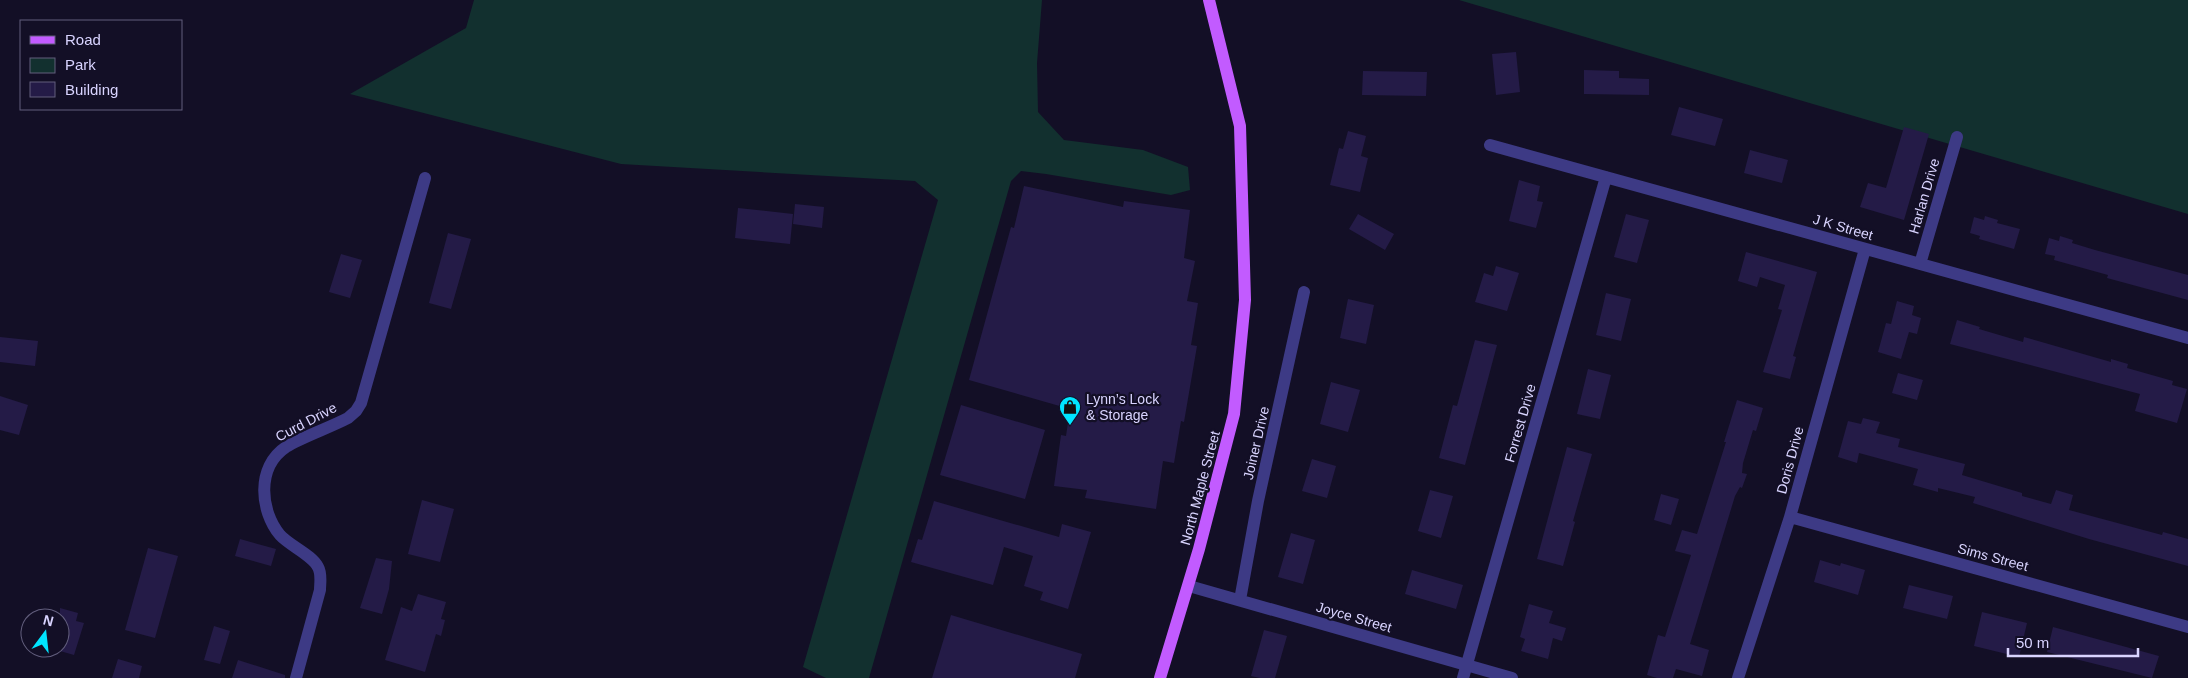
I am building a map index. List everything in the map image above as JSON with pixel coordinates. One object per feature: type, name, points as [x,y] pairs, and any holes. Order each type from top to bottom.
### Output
[{"type":"main road","name":"North Maple Street","points":[[1160,678],[1189,586],[1234,414],[1246,300],[1240,126],[1209,0]]},
{"type":"street","name":"Harlan Drive","points":[[1920,264],[1957,137]]},
{"type":"street","name":"J K Street","points":[[1490,145],[2188,338]]},
{"type":"street","name":"Forrest Drive","points":[[1463,678],[1606,177]]},
{"type":"street","name":"Curd Drive","points":[[296,678],[320,590],[321,576],[318,566],[282,537],[270,521],[265,502],[265,480],[275,456],[286,447],[348,418],[361,403],[425,178]]},
{"type":"street","name":"Doris Drive","points":[[1738,678],[1790,516],[1865,248]]},
{"type":"street","name":"Joiner Drive","points":[[1240,600],[1258,501],[1304,292]]},
{"type":"street","name":"Sims Street","points":[[1790,516],[2188,627]]},
{"type":"street","name":"Joyce Street","points":[[1189,586],[1512,678]]},
{"type":"green space","points":[[474,0],[1042,0],[1037,63],[1038,112],[1064,140],[1143,150],[1188,167],[1190,190],[1171,195],[1021,171],[1011,181],[869,678],[826,678],[803,667],[938,200],[915,181],[621,164],[350,94],[466,28]]},
{"type":"green space","points":[[1459,0],[2188,0],[2188,214]]},
{"type":"building","points":[[1516,52],[1520,92],[1496,95],[1492,54]]},
{"type":"building","points":[[1584,70],[1619,71],[1619,78],[1649,79],[1649,95],[1584,94]]},
{"type":"building","points":[[1363,71],[1427,72],[1426,96],[1362,95]]},
{"type":"building","points":[[1679,107],[1723,119],[1715,146],[1671,135]]},
{"type":"building","points":[[1904,127],[1929,134],[1904,220],[1860,207],[1868,183],[1886,188]]},
{"type":"building","points":[[1348,131],[1366,136],[1361,156],[1368,158],[1360,192],[1330,185],[1339,148],[1343,149]]},
{"type":"building","points":[[1750,150],[1788,160],[1782,183],[1744,173]]},
{"type":"building","points":[[1519,180],[1540,186],[1537,201],[1543,202],[1536,228],[1509,221]]},
{"type":"building","points":[[1024,186],[1123,207],[1124,201],[1190,210],[1184,258],[1195,261],[1187,301],[1198,303],[1191,345],[1197,346],[1184,422],[1181,421],[1174,463],[1163,461],[1156,509],[1085,498],[1087,490],[1054,486],[1061,435],[1066,436],[1070,409],[969,380],[1011,227],[1014,228]]},
{"type":"building","points":[[795,204],[824,207],[822,228],[793,224]]},
{"type":"building","points":[[738,208],[793,214],[790,244],[735,238]]},
{"type":"building","points":[[1358,214],[1394,234],[1385,250],[1349,229]]},
{"type":"building","points":[[1626,214],[1649,220],[1637,263],[1614,257]]},
{"type":"building","points":[[1985,216],[1998,220],[1997,223],[2020,229],[2014,249],[1979,239],[1980,236],[1970,233],[1974,217],[1984,220]]},
{"type":"building","points":[[448,233],[471,239],[451,309],[429,303]]},
{"type":"building","points":[[2060,236],[2073,240],[2072,243],[2188,275],[2188,300],[2107,278],[2108,275],[2054,260],[2055,256],[2045,254],[2049,238],[2059,241]]},
{"type":"building","points":[[1746,252],[1817,272],[1793,356],[1796,357],[1790,379],[1763,372],[1782,310],[1778,309],[1785,285],[1760,277],[1757,287],[1738,281]]},
{"type":"building","points":[[341,254],[362,260],[350,298],[329,292]]},
{"type":"building","points":[[1496,266],[1519,273],[1507,311],[1475,302],[1484,273],[1493,276]]},
{"type":"building","points":[[1606,293],[1631,299],[1621,341],[1596,335]]},
{"type":"building","points":[[1348,299],[1374,305],[1366,344],[1340,338]]},
{"type":"building","points":[[1897,301],[1914,306],[1912,315],[1921,318],[1917,334],[1909,332],[1901,359],[1878,352],[1886,323],[1891,324]]},
{"type":"building","points":[[1957,320],[1980,327],[1979,329],[2023,342],[2024,337],[2111,362],[2111,359],[2128,364],[2127,368],[2173,381],[2172,385],[2187,389],[2177,423],[2135,411],[2140,394],[1950,344]]},
{"type":"building","points":[[0,337],[38,341],[35,366],[0,362]]},
{"type":"building","points":[[1475,340],[1497,345],[1465,465],[1439,458],[1453,405],[1457,406]]},
{"type":"building","points":[[1588,369],[1611,375],[1600,419],[1577,414]]},
{"type":"building","points":[[1898,373],[1923,380],[1917,400],[1892,393]]},
{"type":"building","points":[[1331,382],[1360,390],[1348,432],[1320,424]]},
{"type":"building","points":[[0,396],[28,405],[19,435],[0,430]]},
{"type":"building","points":[[1737,400],[1763,408],[1756,431],[1753,430],[1743,463],[1742,473],[1747,474],[1742,488],[1740,487],[1735,496],[1690,644],[1709,650],[1702,676],[1676,669],[1673,678],[1657,678],[1647,675],[1658,635],[1665,637],[1691,555],[1675,551],[1682,530],[1697,534]]},
{"type":"building","points":[[961,405],[1045,430],[1025,499],[940,475]]},
{"type":"building","points":[[1863,418],[1880,422],[1876,433],[1900,439],[1898,447],[1965,464],[1962,475],[2051,504],[2056,490],[2073,495],[2069,510],[2162,535],[2163,532],[2188,539],[2188,566],[2089,539],[1973,503],[1975,497],[1938,488],[1938,492],[1913,485],[1918,469],[1859,453],[1857,463],[1838,457],[1848,421],[1861,424]]},
{"type":"building","points":[[1567,447],[1592,454],[1573,521],[1575,522],[1563,566],[1537,559]]},
{"type":"building","points":[[1312,459],[1336,466],[1327,498],[1302,491]]},
{"type":"building","points":[[1430,490],[1453,496],[1441,538],[1418,531]]},
{"type":"building","points":[[1661,494],[1679,499],[1671,525],[1654,520]]},
{"type":"building","points":[[422,500],[454,509],[440,562],[408,554]]},
{"type":"building","points":[[934,501],[1059,537],[1062,524],[1091,532],[1068,609],[1040,600],[1043,592],[1024,586],[1033,556],[1004,547],[993,585],[911,562],[918,539],[922,540]]},
{"type":"building","points":[[1291,533],[1315,540],[1303,584],[1278,577]]},
{"type":"building","points":[[240,539],[276,549],[271,566],[235,556]]},
{"type":"building","points":[[148,548],[178,556],[155,638],[125,630]]},
{"type":"building","points":[[376,558],[392,561],[389,589],[382,614],[360,608]]},
{"type":"building","points":[[1820,560],[1840,566],[1841,563],[1865,570],[1858,595],[1814,582]]},
{"type":"building","points":[[1412,570],[1463,585],[1456,609],[1405,594]]},
{"type":"building","points":[[1909,585],[1953,596],[1947,619],[1903,608]]},
{"type":"building","points":[[418,594],[446,602],[441,619],[445,620],[441,636],[436,634],[425,672],[385,660],[401,607],[412,611]]},
{"type":"building","points":[[1529,604],[1553,611],[1549,623],[1566,628],[1562,641],[1553,638],[1548,659],[1521,651],[1525,639],[1520,637]]},
{"type":"building","points":[[70,611],[78,613],[76,621],[84,623],[74,655],[70,654]]},
{"type":"building","points":[[1982,612],[2027,623],[2019,657],[1974,646]]},
{"type":"building","points":[[951,615],[1082,654],[1075,678],[932,678]]},
{"type":"building","points":[[214,626],[230,631],[220,664],[204,660]]},
{"type":"building","points":[[2053,627],[2159,656],[2152,678],[2047,652]]},
{"type":"building","points":[[1264,630],[1287,636],[1275,678],[1251,676]]},
{"type":"building","points":[[118,659],[142,666],[139,678],[112,678]]},
{"type":"building","points":[[238,660],[285,675],[285,678],[232,678]]},
{"type":"place","name":"Lynn’s Lock & Storage","points":[[1070,426]]}]
